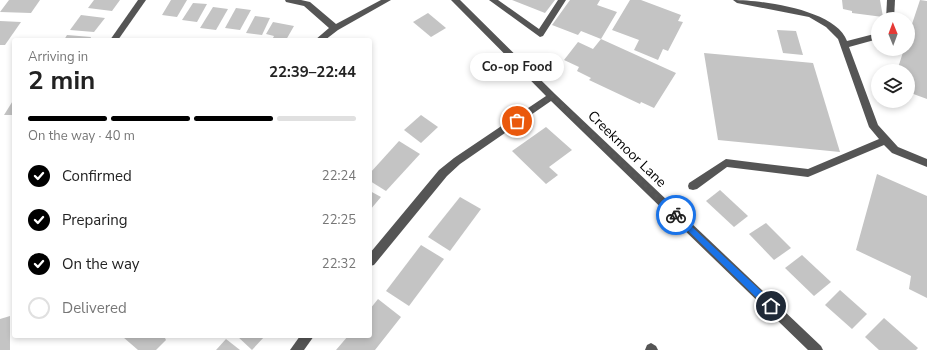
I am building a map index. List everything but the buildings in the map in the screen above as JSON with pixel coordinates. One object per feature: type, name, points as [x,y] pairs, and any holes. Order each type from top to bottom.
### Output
[{"type":"street","points":[[115,38],[142,0]]},
{"type":"street","points":[[289,0],[307,4],[335,28]]},
{"type":"street","points":[[321,38],[335,28],[387,0]]},
{"type":"street","name":"Creekmoor Lane","points":[[455,0],[552,96],[817,350]]},
{"type":"street","points":[[493,0],[540,34],[562,0]]},
{"type":"street","points":[[737,0],[812,15],[830,25],[842,38],[874,127],[895,150],[927,163]]},
{"type":"street","points":[[891,0],[891,12]]},
{"type":"street","points":[[845,45],[871,38]]},
{"type":"street","points":[[372,259],[448,169],[457,161],[552,96]]},
{"type":"street","points":[[692,186],[726,163],[808,174],[886,140]]},
{"type":"street","points":[[296,350],[306,338]]},
{"type":"way so far","points":[[517,121],[552,96],[676,215]]},
{"type":"place","name":"Co-op Food","points":[[517,121]]},
{"type":"route","points":[[676,215],[771,306]]}]
